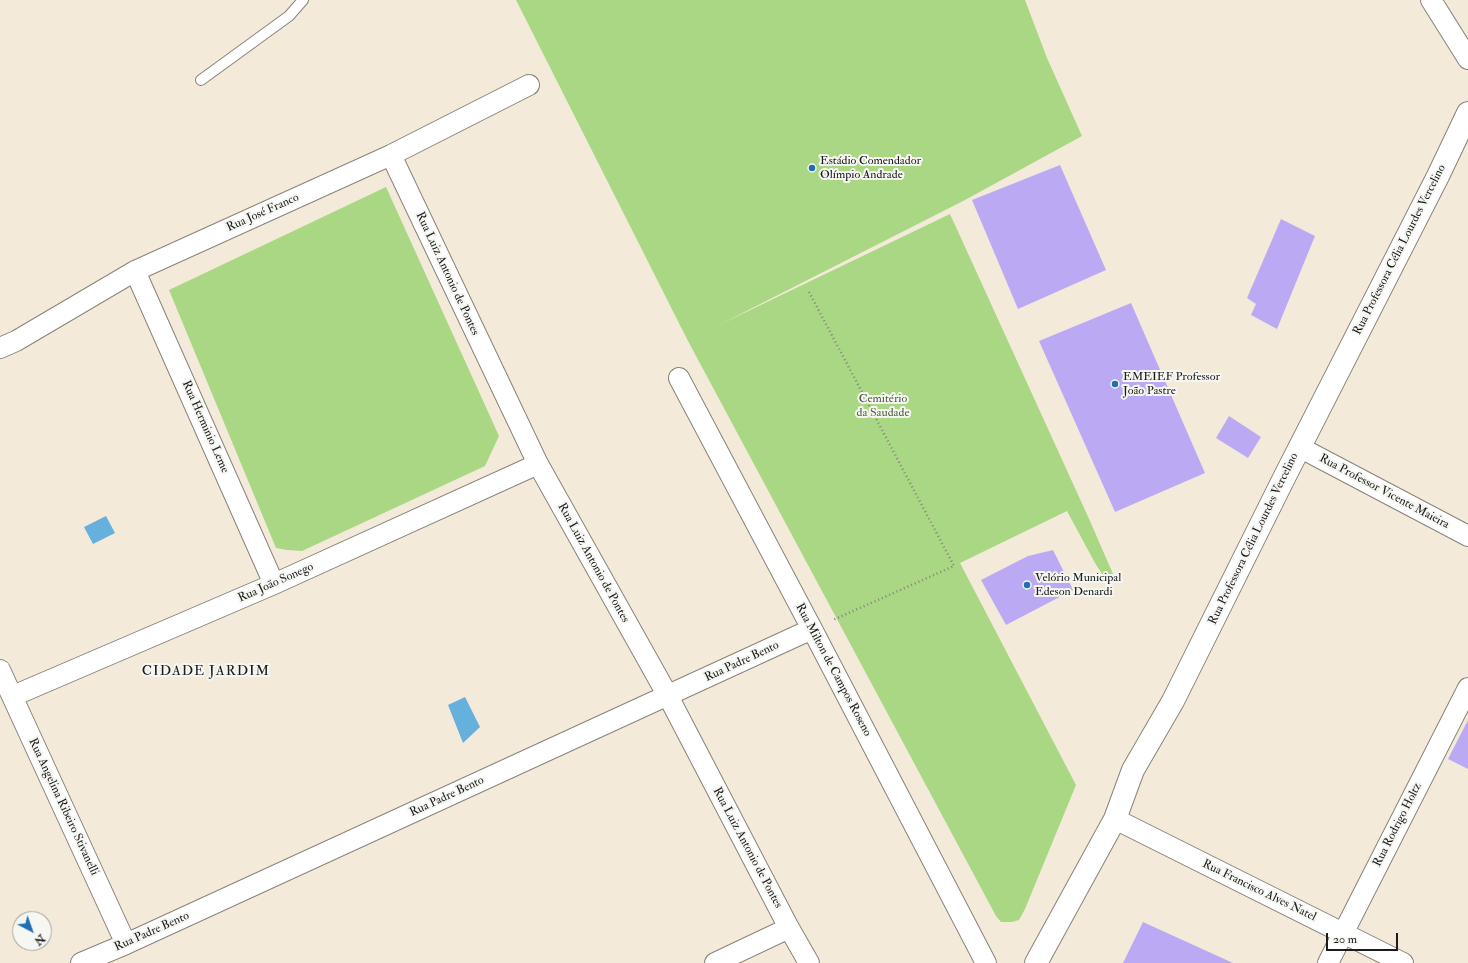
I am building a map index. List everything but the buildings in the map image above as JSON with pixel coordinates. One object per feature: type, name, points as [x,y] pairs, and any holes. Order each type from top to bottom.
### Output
[{"type":"main road","name":"Rua Professora Célia Lourdes Vercelino","points":[[1036,963],[1115,819],[1133,770],[1173,701],[1299,447],[1438,176],[1468,113]]},
{"type":"street","points":[[1431,0],[1468,59]]},
{"type":"street","name":"Rua José Franco","points":[[0,348],[16,341],[135,271],[391,155],[529,85]]},
{"type":"street","name":"Rua Luiz Antonio de Pontes","points":[[391,155],[538,464],[668,696],[789,928],[809,963]]},
{"type":"street","name":"Rua Herminio Leme","points":[[135,271],[274,584]]},
{"type":"street","name":"Rua Milton de Campos Roseno","points":[[679,378],[986,963]]},
{"type":"street","name":"Rua Professor Vicente Maieira","points":[[1299,447],[1468,536]]},
{"type":"street","name":"Rua João Sonego","points":[[12,696],[274,584],[538,464]]},
{"type":"street","name":"Rua Padre Bento","points":[[81,963],[126,944],[812,629]]},
{"type":"street","name":"Rua Angelina Ribeiro Stivanelli","points":[[0,670],[126,944]]},
{"type":"street","name":"Rua Rodrigo Holtz","points":[[1328,963],[1468,688]]},
{"type":"street","name":"Rua Francisco Alves Natel","points":[[1115,819],[1403,963]]},
{"type":"street","points":[[715,963],[789,928]]},
{"type":"lane","points":[[201,80],[289,16],[303,0]]},
{"type":"path","points":[[809,292],[954,566],[812,629]]},
{"type":"green space","name":"Cemitério da Saudade","points":[[516,0],[1025,0],[1047,58],[1082,136],[965,200],[719,325],[950,214],[1113,574],[1104,577],[1067,511],[960,563],[1076,785],[1025,909],[1019,920],[1012,922],[1001,922],[996,916],[688,341]]},
{"type":"green space","points":[[386,187],[499,436],[485,466],[302,551],[276,548],[169,290]]},
{"type":"water","points":[[106,516],[115,533],[93,544],[84,527]]},
{"type":"water","points":[[465,697],[480,727],[463,743],[448,705]]},
{"type":"place","name":"Estádio Comendador Olímpio Andrade","points":[[812,168]]},
{"type":"place","name":"EMEIEF Professor João Pastre","points":[[1115,384]]},
{"type":"place","name":"Velório Municipal Edeson Denardi","points":[[1027,585]]},
{"type":"district","name":"CIDADE JARDIM","points":[[206,672]]}]
